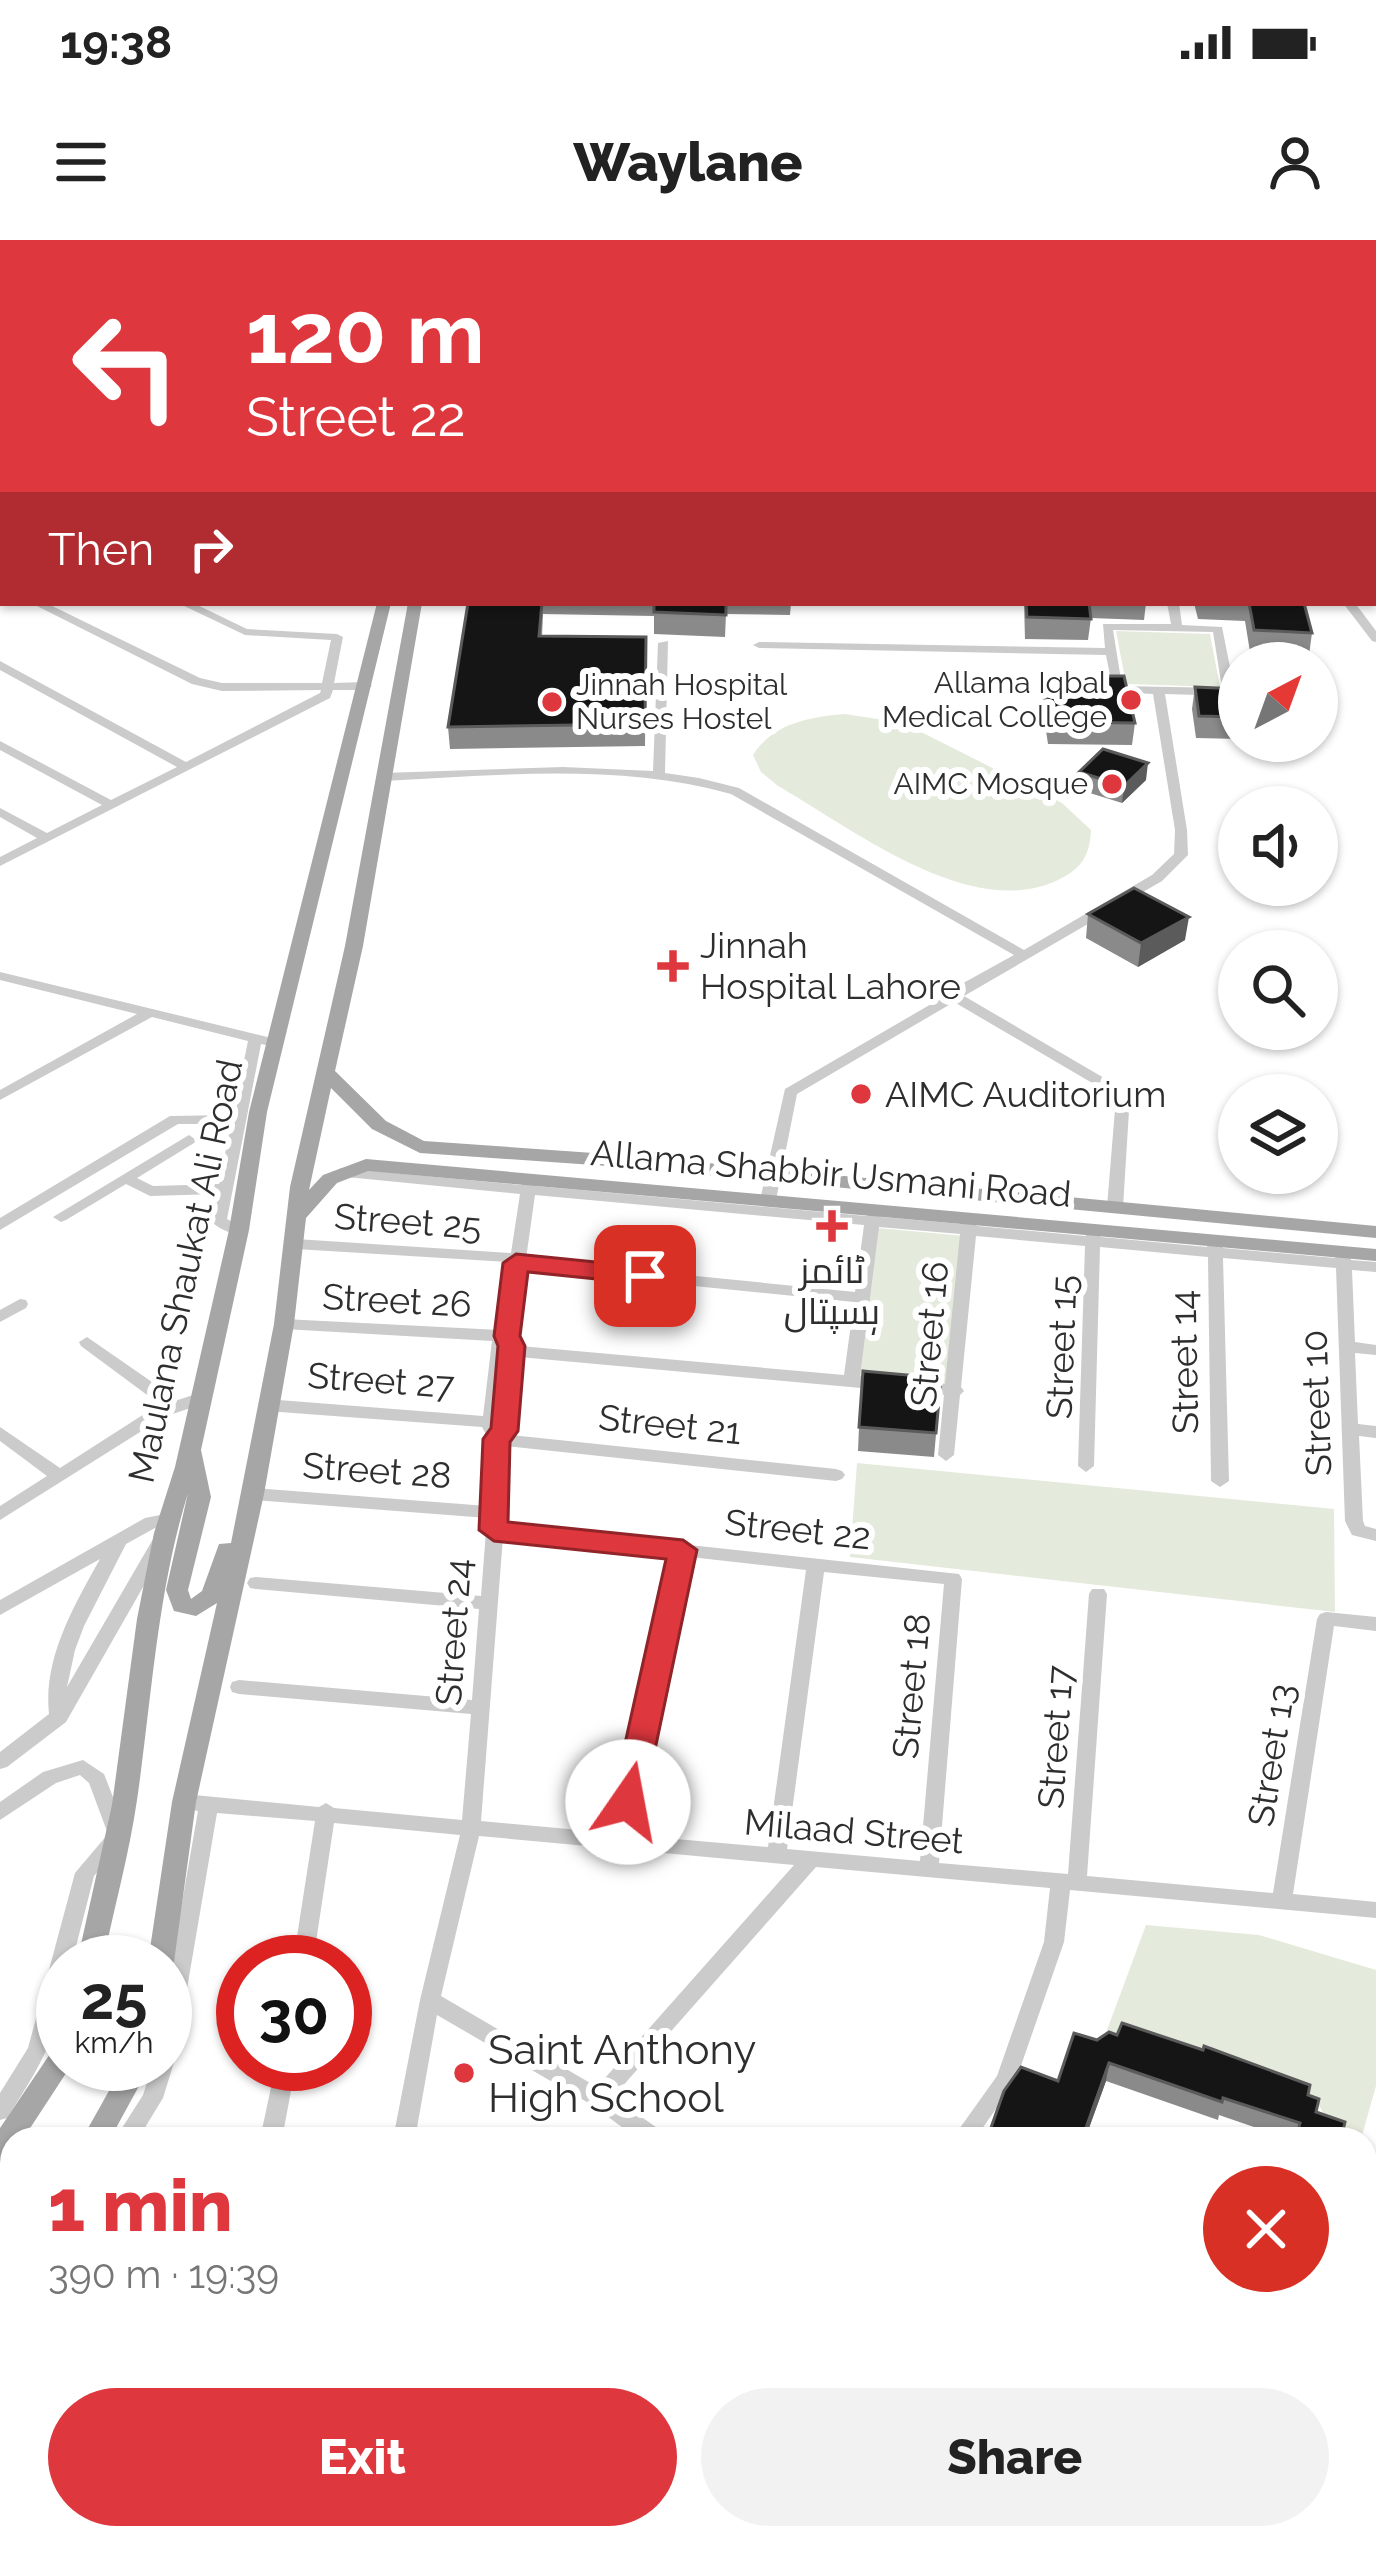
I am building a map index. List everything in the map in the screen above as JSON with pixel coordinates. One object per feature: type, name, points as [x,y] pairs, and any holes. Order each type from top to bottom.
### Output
[{"type":"main road","name":"Maulana Shaukat Ali Road","points":[[96,1935],[118,1836],[148,1619],[239,1230],[265,1041],[344,776],[383,606]]},
{"type":"main road","points":[[164,1935],[184,1802],[250,1504],[284,1324],[300,1187],[353,946],[414,606]]},
{"type":"main road","points":[[344,776],[384,777]]},
{"type":"main road","name":"Allama Shabbir Usmani Road","points":[[324,1070],[379,1125],[421,1147],[1376,1232]]},
{"type":"main road","name":"Allama Shabbir Usmani Road","points":[[299,1214],[340,1173],[366,1165],[529,1184],[768,1200],[969,1226],[1343,1258],[1376,1256]]},
{"type":"main road","points":[[191,1446],[200,1497],[177,1590],[182,1605],[196,1608],[208,1601],[236,1523],[250,1504]]},
{"type":"main road","points":[[9,2104],[36,2080]]},
{"type":"main road","points":[[103,2127],[122,2091]]},
{"type":"street","points":[[44,606],[196,681],[222,687],[366,686]]},
{"type":"street","points":[[3,856],[316,701],[328,688],[338,637],[245,632],[190,606]]},
{"type":"street","points":[[1174,606],[1178,628]]},
{"type":"street","points":[[1351,606],[1376,639]]},
{"type":"street","points":[[1106,626],[1178,628],[1218,629],[1229,692],[1118,689],[1106,626]]},
{"type":"street","points":[[659,776],[664,643]]},
{"type":"street","points":[[759,645],[1111,652]]},
{"type":"street","points":[[0,665],[187,767]]},
{"type":"street","points":[[768,1200],[790,1092],[1156,878],[1181,855],[1158,690]]},
{"type":"street","points":[[0,745],[111,805]]},
{"type":"street","points":[[384,777],[698,778],[736,791],[1022,954]]},
{"type":"street","points":[[0,812],[46,838]]},
{"type":"street","points":[[0,976],[265,1041],[236,1120],[222,1189],[219,1221],[239,1230]]},
{"type":"street","points":[[952,995],[1123,1095],[1115,1207]]},
{"type":"street","points":[[0,1096],[149,1013]]},
{"type":"street","points":[[0,1225],[175,1119],[236,1120]]},
{"type":"street","points":[[61,1217],[189,1140]]},
{"type":"street","points":[[126,1178],[150,1191],[222,1189]]},
{"type":"street","points":[[529,1184],[873,1216],[851,1381]]},
{"type":"street","name":"Street 24","points":[[406,2127],[430,2000],[471,1830],[495,1521],[493,1430],[505,1431],[516,1260],[529,1184]]},
{"type":"street","name":"Street 16","points":[[946,1455],[969,1226]]},
{"type":"street","name":"Street 15","points":[[1086,1466],[1093,1236]]},
{"type":"street","name":"Street 25","points":[[296,1244],[516,1260],[861,1298]]},
{"type":"street","name":"Street 14","points":[[1215,1246],[1220,1481]]},
{"type":"street","points":[[1343,1258],[1376,1267]]},
{"type":"street","name":"Street 10","points":[[1343,1258],[1354,1521],[1358,1531],[1376,1534]]},
{"type":"street","points":[[0,1317],[20,1304]]},
{"type":"street","name":"Street 26","points":[[284,1324],[509,1344]]},
{"type":"street","points":[[86,1342],[174,1406]]},
{"type":"street","name":"Street 21","points":[[509,1344],[956,1390]]},
{"type":"street","points":[[1347,1347],[1376,1349]]},
{"type":"street","points":[[0,1514],[174,1406],[202,1398]]},
{"type":"street","name":"Street 27","points":[[266,1405],[493,1430]]},
{"type":"street","points":[[1350,1429],[1376,1432]]},
{"type":"street","name":"Street 21","points":[[493,1430],[836,1475]]},
{"type":"street","points":[[0,1433],[60,1476]]},
{"type":"street","name":"Street 28","points":[[250,1504],[495,1521]]},
{"type":"street","name":"Street 22","points":[[495,1521],[683,1550],[953,1579]]},
{"type":"street","points":[[0,1608],[151,1522],[167,1526],[59,1718],[0,1762]]},
{"type":"street","points":[[59,1718],[53,1695],[62,1664],[120,1539]]},
{"type":"street","points":[[619,1844],[683,1550]]},
{"type":"street","points":[[776,1857],[816,1564]]},
{"type":"street","name":"Street 18","points":[[929,1871],[953,1579]]},
{"type":"street","points":[[256,1583],[488,1603]]},
{"type":"street","name":"Street 17","points":[[972,2127],[1006,2080],[1054,1942],[1069,1883],[1098,1594]]},
{"type":"street","name":"Street 13","points":[[1282,1901],[1326,1618],[1376,1624]]},
{"type":"street","points":[[239,1687],[480,1708]]},
{"type":"street","points":[[0,1812],[58,1772],[83,1767],[98,1779],[118,1836],[85,1873],[38,2050],[9,2104]]},
{"type":"street","name":"Milaad Street","points":[[184,1802],[326,1811],[619,1844],[1376,1910]]},
{"type":"street","points":[[186,1935],[209,1805]]},
{"type":"street","points":[[307,1935],[326,1811]]},
{"type":"street","points":[[599,2098],[810,1860]]},
{"type":"street","points":[[430,2000],[599,2098],[639,2127]]},
{"type":"street","points":[[134,2127],[154,2091]]},
{"type":"street","points":[[273,2127],[281,2091]]},
{"type":"green space","points":[[1116,631],[1210,634],[1218,687],[1126,684]]},
{"type":"green space","points":[[845,714],[897,722],[1062,803],[1091,830],[1083,861],[1058,880],[1024,890],[988,889],[950,880],[876,845],[761,772],[753,755],[771,736],[806,720]]},
{"type":"green space","points":[[878,1228],[965,1236],[950,1386],[858,1377]]},
{"type":"green space","points":[[857,1463],[1334,1509],[1335,1612],[850,1557]]},
{"type":"green space","points":[[1146,1925],[1259,1935],[1376,1970],[1376,2086],[1364,2127],[1330,2127],[1319,2105],[1107,2030]]},
{"type":"building","name":"Jinnah Hospital Nurses Hostel","points":[[468,606],[542,606],[539,636],[646,637],[645,724],[448,727]]},
{"type":"building","points":[[654,606],[726,606],[726,615],[654,612]]},
{"type":"building","points":[[1026,606],[1089,606],[1091,619],[1027,617]]},
{"type":"building","points":[[1250,606],[1305,606],[1312,633],[1254,630]]},
{"type":"building","points":[[1043,676],[1124,676],[1135,723],[1051,722]]},
{"type":"building","points":[[1195,687],[1218,688],[1218,716],[1199,716]]},
{"type":"building","points":[[1103,749],[1148,763],[1124,786],[1079,772]]},
{"type":"building","points":[[1134,888],[1189,917],[1141,943],[1088,914]]},
{"type":"building","points":[[863,1371],[941,1378],[936,1433],[859,1427]]},
{"type":"building","points":[[1122,2023],[1203,2050],[1204,2046],[1310,2085],[1308,2095],[1319,2099],[1316,2112],[1345,2122],[1344,2127],[1299,2127],[1300,2123],[1109,2063],[1086,2127],[991,2127],[1004,2091],[1021,2067],[1058,2081],[1074,2033],[1097,2040],[1109,2032],[1117,2035]]},
{"type":"place","name":"Allama Iqbal Medical College","points":[[1131,700]]},
{"type":"place","name":"Jinnah Hospital Nurses Hostel","points":[[552,702]]},
{"type":"place","name":"AIMC Mosque","points":[[1112,784]]},
{"type":"place","name":"Jinnah Hospital Lahore","points":[[673,966]]},
{"type":"place","name":"AIMC Auditorium","points":[[861,1094]]},
{"type":"place","name":"ٹائمز ہسپتال","points":[[832,1226]]},
{"type":"place","name":"Saint Anthony High School","points":[[464,2073]]},
{"type":"route","points":[[628,1802],[683,1550],[494,1530],[496,1439],[505,1431],[512,1346],[507,1336],[516,1263],[645,1276]]}]
